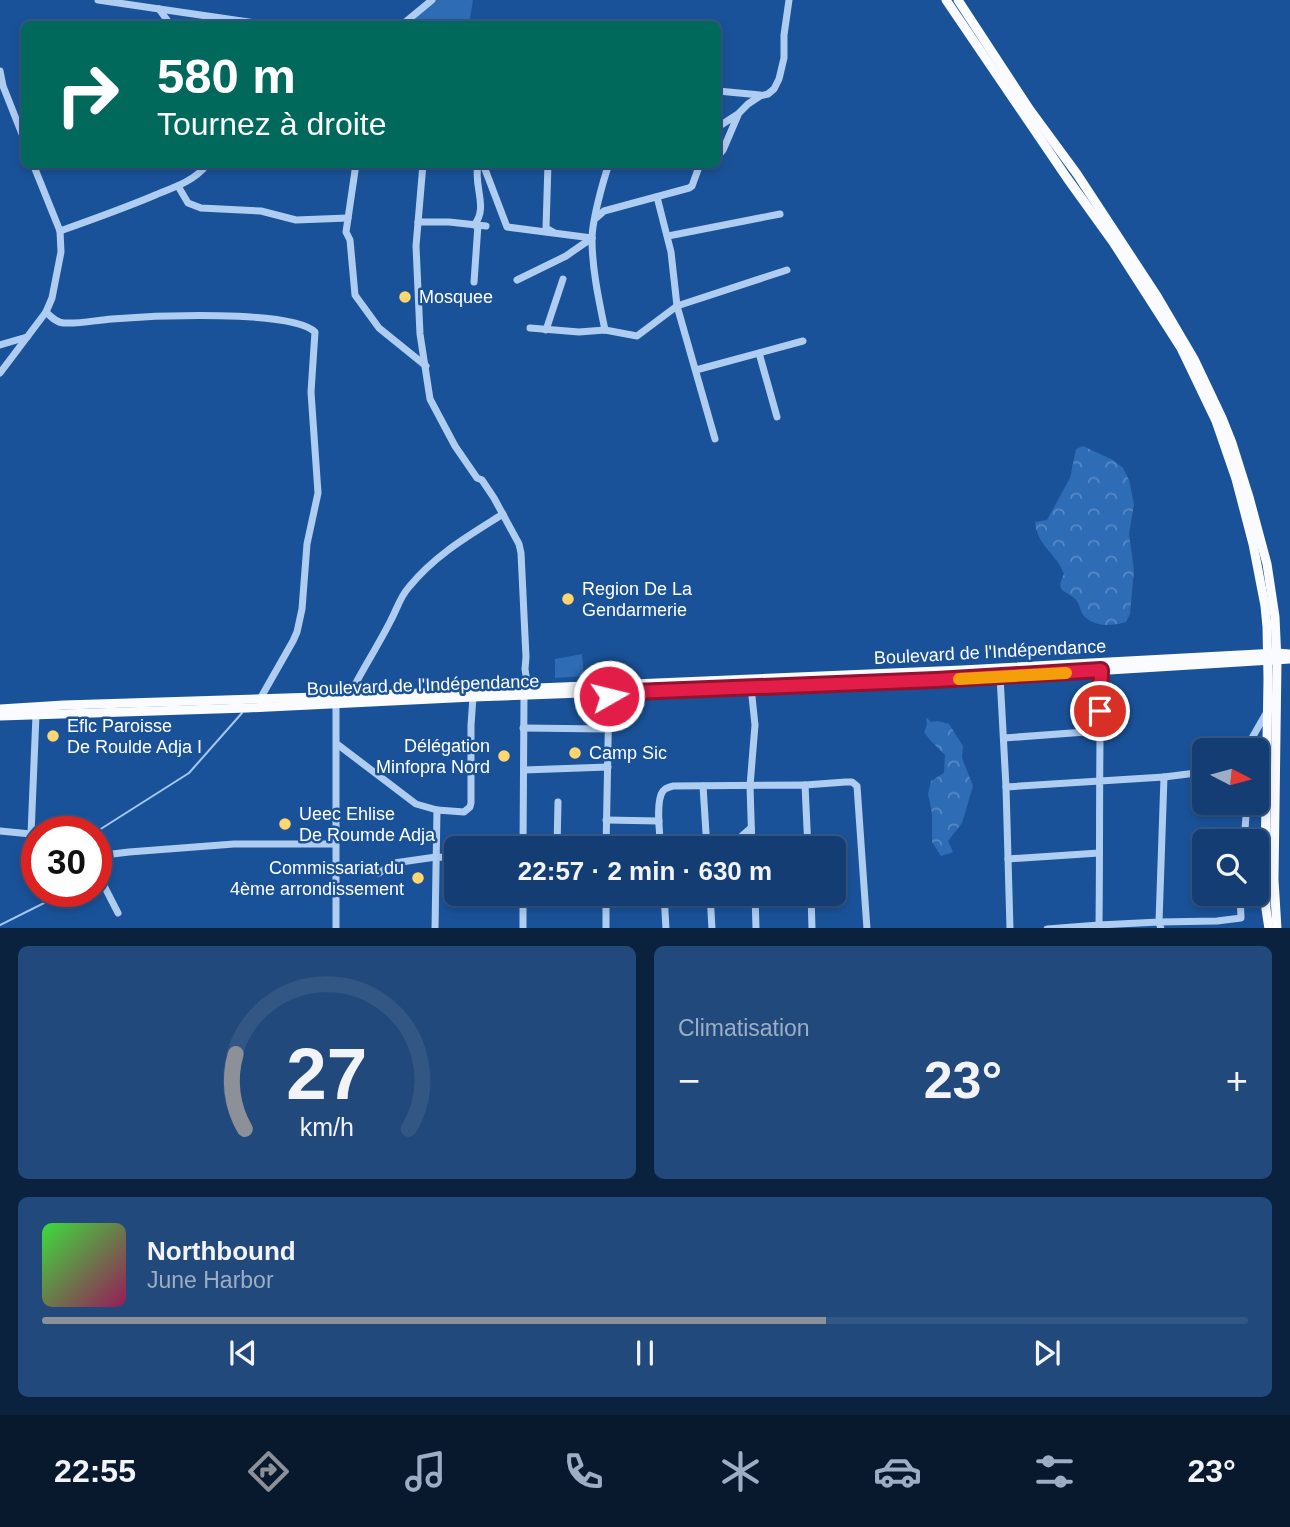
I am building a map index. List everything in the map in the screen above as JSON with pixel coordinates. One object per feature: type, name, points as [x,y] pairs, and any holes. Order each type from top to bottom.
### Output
[{"type":"main road","points":[[946,0],[1113,242],[1181,348],[1216,421],[1236,479],[1253,544],[1263,588],[1267,641],[1272,657],[1277,928]]},
{"type":"main road","points":[[958,0],[1139,267],[1200,371],[1222,418],[1249,498],[1266,564],[1275,617],[1268,710],[1265,862],[1269,928]]},
{"type":"main road","points":[[1254,655],[1267,641]]},
{"type":"main road","name":"Boulevard de l'Indépendance","points":[[0,716],[335,701],[473,698],[1254,655],[1272,657]]},
{"type":"main road","points":[[1272,657],[1290,656]]},
{"type":"main road","name":"Boulevard de l'Indépendance","points":[[0,709],[260,699],[335,701],[349,696],[609,693],[1000,676],[1272,657]]},
{"type":"street","points":[[98,0],[241,21]]},
{"type":"street","points":[[407,21],[432,0]]},
{"type":"street","points":[[721,125],[748,104],[774,89],[784,58],[789,0]]},
{"type":"street","points":[[159,9],[168,21]]},
{"type":"street","points":[[0,71],[21,131]]},
{"type":"street","points":[[721,91],[761,96]]},
{"type":"street","points":[[721,152],[738,114]]},
{"type":"street","points":[[0,373],[46,312],[52,298],[61,252],[60,231],[35,168]]},
{"type":"street","points":[[60,231],[178,186],[197,176],[204,168]]},
{"type":"street","points":[[356,168],[346,232],[350,240],[355,295],[379,328],[426,366]]},
{"type":"street","points":[[423,168],[416,246],[420,334],[430,400],[455,446],[477,478],[482,480],[503,514],[521,553],[526,657],[523,836]]},
{"type":"street","points":[[474,282],[481,214],[476,178],[480,168]]},
{"type":"street","points":[[483,168],[507,227],[592,238]]},
{"type":"street","points":[[548,168],[546,228],[556,234]]},
{"type":"street","points":[[605,330],[597,289],[592,238],[608,168]]},
{"type":"street","points":[[595,218],[604,211],[689,188],[699,168]]},
{"type":"street","points":[[178,186],[188,204],[201,208],[261,211],[296,220],[348,218]]},
{"type":"street","points":[[657,197],[668,236],[677,306],[715,439]]},
{"type":"street","points":[[668,236],[780,214]]},
{"type":"street","points":[[418,222],[479,225]]},
{"type":"street","points":[[517,280],[566,256],[592,238]]},
{"type":"street","points":[[530,328],[579,332],[605,330],[637,335],[677,306],[788,270]]},
{"type":"street","points":[[546,330],[563,279]]},
{"type":"street","points":[[46,312],[58,322],[66,324],[112,319],[253,317],[311,328],[315,332],[311,392],[318,493],[307,544],[302,609],[293,641],[260,699]]},
{"type":"street","points":[[0,345],[28,337]]},
{"type":"street","points":[[696,370],[803,341]]},
{"type":"street","points":[[759,353],[777,417]]},
{"type":"street","points":[[349,696],[408,588],[452,546],[503,514]]},
{"type":"street","points":[[1099,927],[1101,670]]},
{"type":"street","points":[[1000,676],[1010,928]]},
{"type":"street","points":[[751,687],[755,725],[750,786],[751,836]]},
{"type":"street","points":[[606,836],[609,693]]},
{"type":"street","points":[[337,744],[415,804],[437,810],[464,811],[470,807],[473,698]]},
{"type":"street","points":[[335,701],[336,928]]},
{"type":"street","points":[[1253,738],[1268,710]]},
{"type":"street","points":[[34,816],[36,715]]},
{"type":"street","points":[[523,728],[606,729]]},
{"type":"street","points":[[1004,738],[1099,731]]},
{"type":"street","points":[[524,770],[608,767]]},
{"type":"street","points":[[1006,787],[1192,774]]},
{"type":"street","points":[[1160,925],[1164,777]]},
{"type":"street","points":[[660,836],[661,794],[666,788],[673,786],[852,782],[857,786],[867,928]]},
{"type":"street","points":[[805,785],[807,836]]},
{"type":"street","points":[[703,786],[706,836]]},
{"type":"street","points":[[557,836],[558,802]]},
{"type":"street","points":[[435,928],[437,810]]},
{"type":"street","points":[[606,820],[659,821]]},
{"type":"street","points":[[742,836],[751,828]]},
{"type":"street","points":[[0,831],[21,834]]},
{"type":"street","points":[[112,854],[234,844],[335,844]]},
{"type":"street","points":[[1008,859],[1099,853]]},
{"type":"street","points":[[379,873],[394,863],[444,857]]},
{"type":"street","points":[[112,901],[118,913]]},
{"type":"street","points":[[523,906],[523,928]]},
{"type":"street","points":[[606,906],[606,928]]},
{"type":"street","points":[[665,906],[666,928]]},
{"type":"street","points":[[711,906],[712,928]]},
{"type":"street","points":[[755,906],[756,928]]},
{"type":"street","points":[[812,906],[813,928]]},
{"type":"street","points":[[1240,906],[1242,928]]},
{"type":"street","points":[[1073,928],[1160,925],[1241,918]]},
{"type":"green space","points":[[432,0],[473,0],[470,21],[407,21]]},
{"type":"green space","points":[[1083,446],[1113,460],[1123,468],[1129,480],[1134,504],[1129,534],[1134,570],[1130,614],[1126,622],[1098,624],[1083,615],[1076,600],[1061,588],[1064,574],[1039,537],[1035,522],[1047,520],[1070,478],[1076,449]]},
{"type":"green space","points":[[582,654],[584,676],[555,678],[555,659]]},
{"type":"green space","points":[[926,717],[931,722],[949,724],[963,746],[962,758],[973,786],[962,823],[948,841],[953,852],[941,856],[932,842],[932,813],[928,794],[931,781],[944,773],[945,755],[924,732]]},
{"type":"waterway","points":[[112,822],[189,773],[242,713]]},
{"type":"waterway","points":[[0,925],[36,907]]},
{"type":"slow traffic","points":[[959,679],[1066,673]]},
{"type":"place","name":"Mosquee","points":[[405,297]]},
{"type":"place","name":"Region De La Gendarmerie","points":[[568,599]]},
{"type":"place","name":"Eflc Paroisse De Roulde Adja I","points":[[53,736]]},
{"type":"place","name":"Camp Sic","points":[[575,753]]},
{"type":"place","name":"Délégation Minfopra Nord","points":[[504,756]]},
{"type":"place","name":"Ueec Ehlise De Roumde Adja","points":[[285,824]]},
{"type":"place","name":"Commissariat du 4ème arrondissement","points":[[418,878]]},
{"type":"route","points":[[609,696],[609,693],[936,680],[1101,670],[1100,711]]}]
